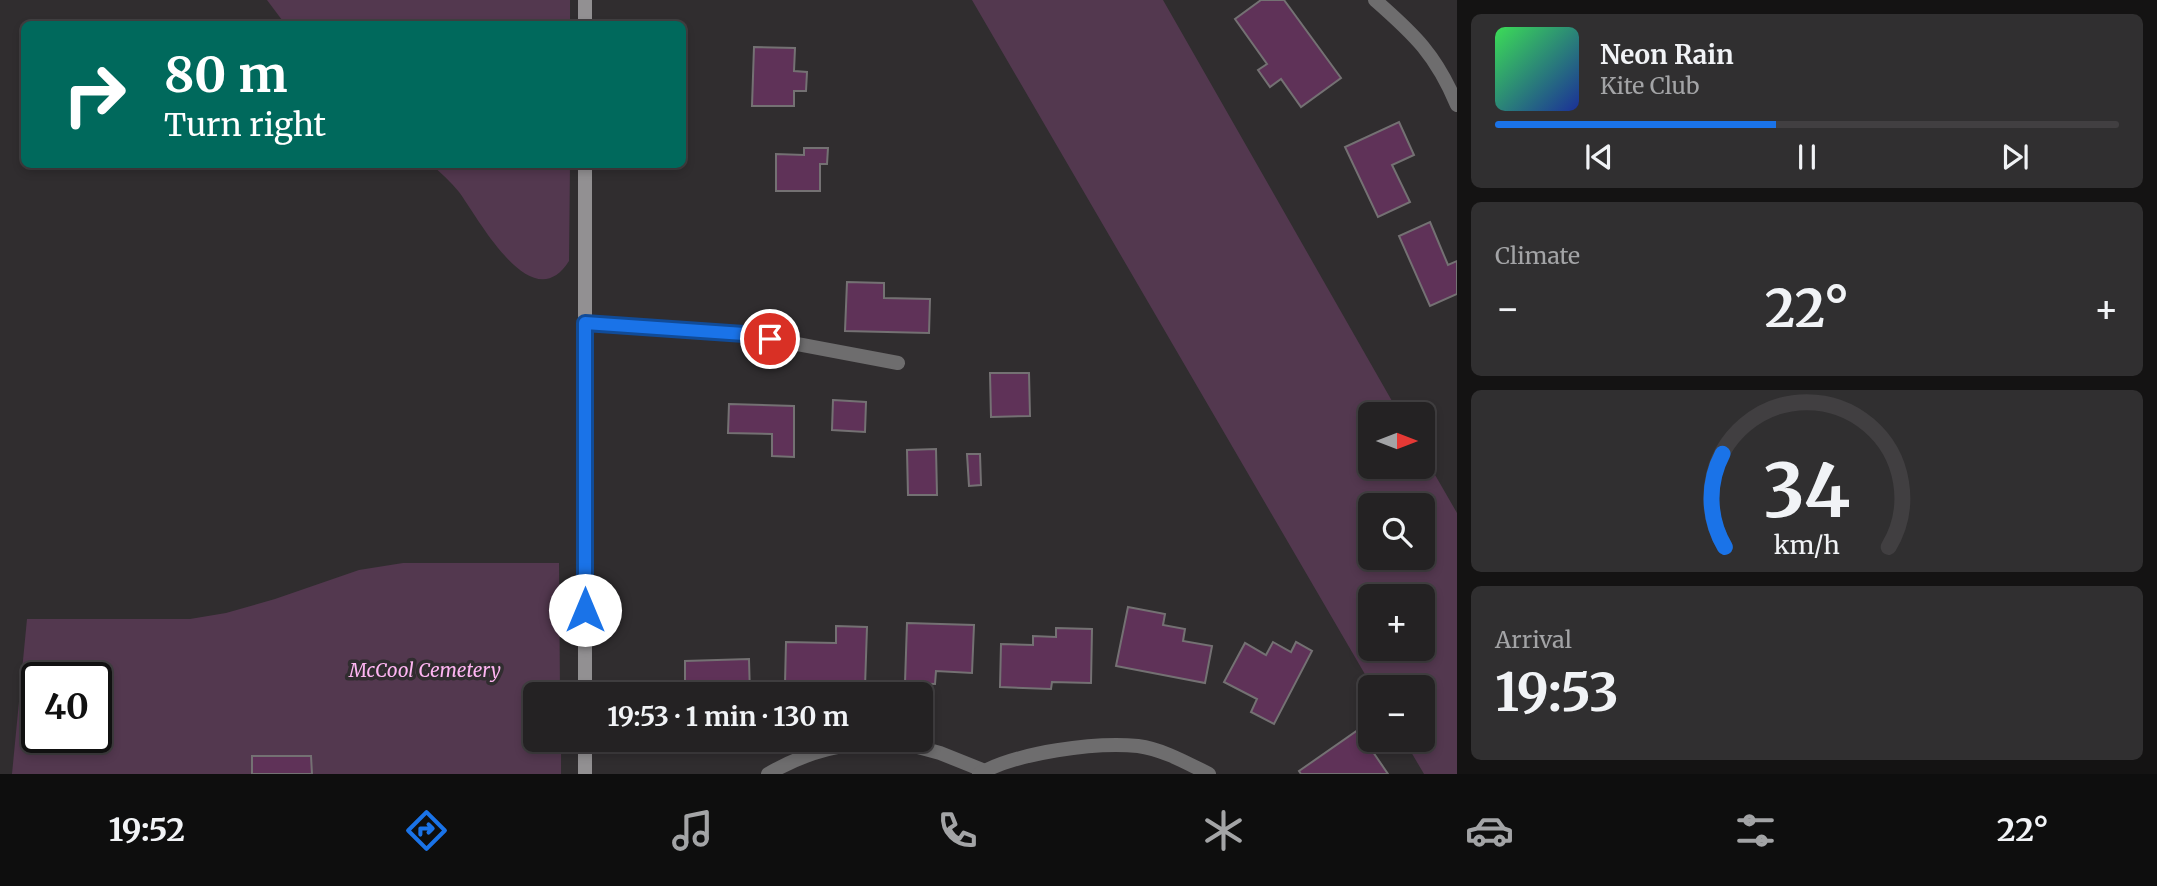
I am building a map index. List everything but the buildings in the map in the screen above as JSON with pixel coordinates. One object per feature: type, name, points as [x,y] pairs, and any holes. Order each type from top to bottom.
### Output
[{"type":"street","points":[[585,0],[585,21]]},
{"type":"street","points":[[1375,0],[1408,29],[1431,55],[1457,105]]},
{"type":"street","points":[[585,168],[585,682]]},
{"type":"street","points":[[585,323],[744,334],[898,363]]},
{"type":"street","points":[[933,751],[982,772],[1035,754],[1090,747],[1140,746],[1177,758],[1209,774]]},
{"type":"street","points":[[585,752],[585,774]]},
{"type":"street","points":[[768,774],[790,761],[817,752]]},
{"type":"green space","points":[[267,0],[570,0],[570,21],[283,21]]},
{"type":"green space","points":[[972,0],[1163,0],[1393,402],[1358,402],[1358,480],[1435,480],[1435,475],[1457,513],[1457,774],[1424,774],[1411,752],[1435,752],[1435,675],[1365,675]]},
{"type":"green space","points":[[435,168],[570,168],[569,261],[554,276],[539,279],[523,272],[493,241],[449,181]]},
{"type":"green space","name":"McCool Cemetery","points":[[403,563],[559,563],[560,682],[523,682],[523,752],[561,752],[561,774],[12,774],[21,681],[21,753],[112,753],[112,662],[23,662],[27,619],[190,619],[226,613],[359,570]]},
{"type":"route","points":[[585,610],[585,323],[744,334],[770,339]]}]
